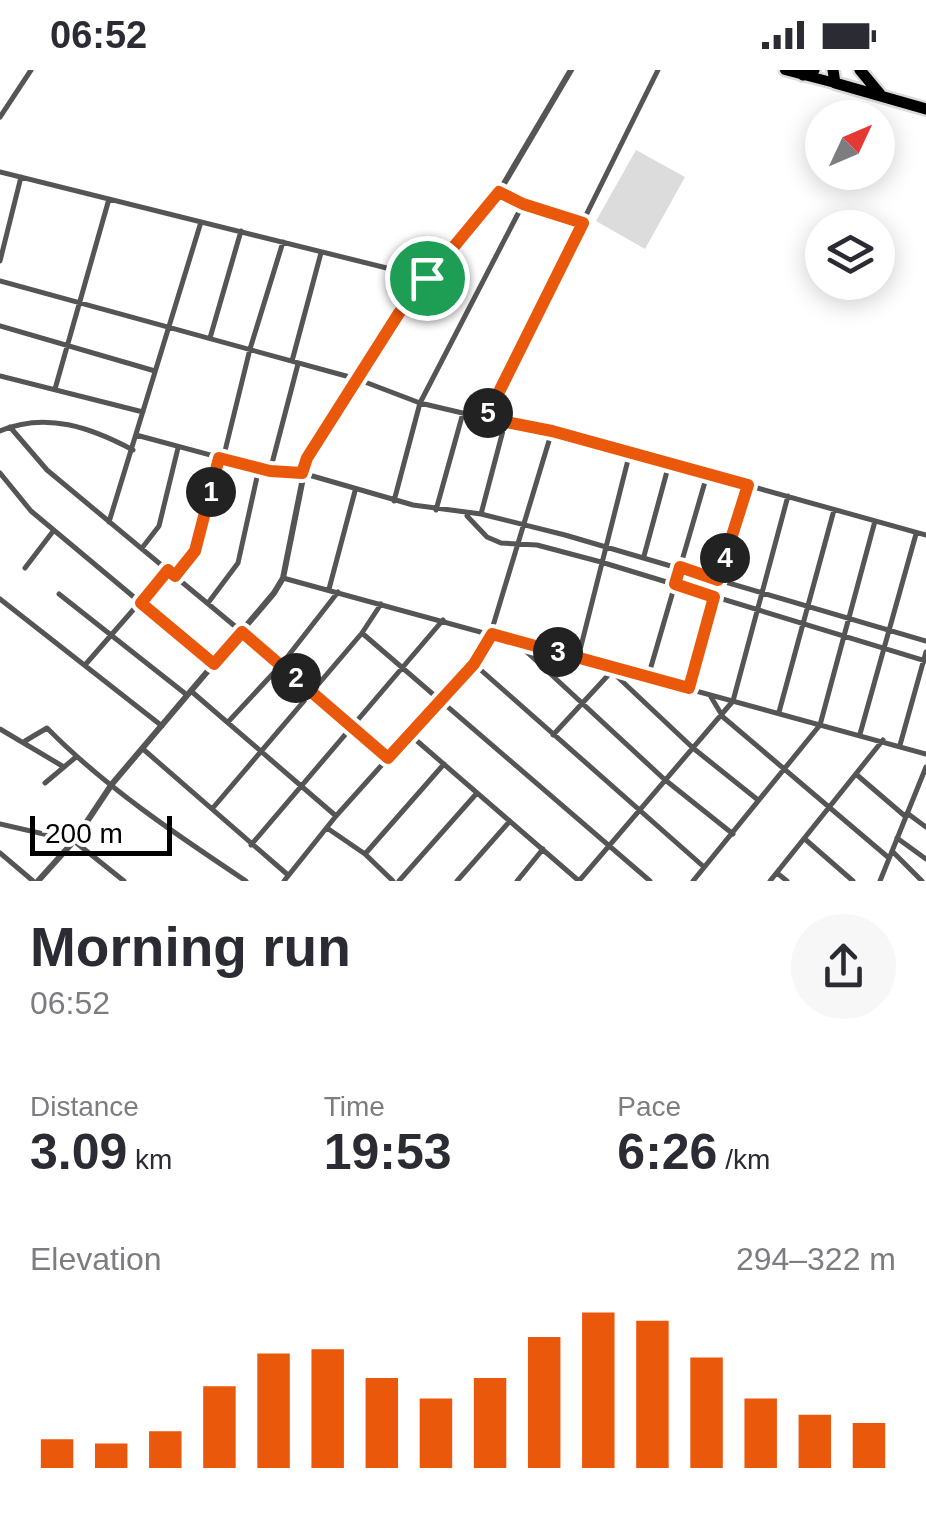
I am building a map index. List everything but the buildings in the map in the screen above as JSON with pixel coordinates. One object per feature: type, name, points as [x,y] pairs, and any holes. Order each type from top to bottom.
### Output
[{"type":"highway","points":[[838,80],[858,70],[882,96]]},
{"type":"highway","points":[[838,80],[926,109]]},
{"type":"main road","points":[[785,70],[838,80]]},
{"type":"street","points":[[0,117],[31,70]]},
{"type":"street","points":[[0,853],[35,881],[74,841],[112,784],[264,608],[283,578],[307,458],[399,313],[499,192],[571,70]]},
{"type":"street","points":[[486,418],[658,70]]},
{"type":"street","points":[[0,98],[8,104]]},
{"type":"street","points":[[0,172],[427,278]]},
{"type":"street","points":[[0,261],[21,177]]},
{"type":"street","points":[[499,192],[583,223]]},
{"type":"street","points":[[54,389],[108,199]]},
{"type":"street","points":[[394,500],[420,402],[523,204]]},
{"type":"street","points":[[110,522],[201,222]]},
{"type":"street","points":[[210,338],[241,231]]},
{"type":"street","points":[[175,576],[195,551],[282,242]]},
{"type":"street","points":[[270,471],[322,253]]},
{"type":"street","points":[[0,281],[357,379],[420,402],[552,431],[926,535]]},
{"type":"street","points":[[0,326],[155,371]]},
{"type":"street","points":[[0,376],[142,412]]},
{"type":"street","points":[[436,510],[463,413]]},
{"type":"street","points":[[0,430],[48,422],[86,426],[133,450]]},
{"type":"street","points":[[480,514],[505,423]]},
{"type":"street","points":[[10,426],[44,467],[388,758]]},
{"type":"street","points":[[142,749],[286,878],[336,816],[474,664],[492,634],[552,431]]},
{"type":"street","points":[[136,434],[270,471],[302,473],[394,500],[436,510],[480,514],[644,556],[926,641]]},
{"type":"street","points":[[142,548],[159,526],[178,448]]},
{"type":"street","points":[[578,658],[630,452]]},
{"type":"street","points":[[644,556],[669,464]]},
{"type":"street","points":[[208,603],[238,562],[259,468]]},
{"type":"street","points":[[0,474],[31,511],[214,664]]},
{"type":"street","points":[[648,677],[707,475]]},
{"type":"street","points":[[718,580],[748,485]]},
{"type":"street","points":[[329,590],[355,490]]},
{"type":"street","points":[[409,734],[579,881],[734,701],[788,496]]},
{"type":"street","points":[[779,712],[834,510]]},
{"type":"street","points":[[466,514],[487,538],[516,546],[538,545],[601,562],[925,660]]},
{"type":"street","points":[[693,881],[820,724],[875,521]]},
{"type":"street","points":[[25,568],[54,530]]},
{"type":"street","points":[[860,734],[916,533]]},
{"type":"street","points":[[86,665],[168,570]]},
{"type":"street","points":[[283,578],[926,754]]},
{"type":"street","points":[[228,722],[281,665],[338,592]]},
{"type":"street","points":[[59,594],[228,722],[336,816]]},
{"type":"street","points":[[689,688],[714,597]]},
{"type":"street","points":[[0,599],[162,726]]},
{"type":"street","points":[[212,809],[362,632],[381,604]]},
{"type":"street","points":[[251,844],[443,620]]},
{"type":"street","points":[[362,632],[650,881]]},
{"type":"street","points":[[514,640],[664,780],[733,834]]},
{"type":"street","points":[[900,745],[926,652]]},
{"type":"street","points":[[474,664],[704,867]]},
{"type":"street","points":[[554,735],[610,669]]},
{"type":"street","points":[[610,669],[693,748],[758,800]]},
{"type":"street","points":[[710,694],[723,717],[830,810],[922,881]]},
{"type":"street","points":[[25,742],[45,728],[76,757],[246,881]]},
{"type":"street","points":[[0,729],[64,766]]},
{"type":"street","points":[[770,881],[883,740]]},
{"type":"street","points":[[45,782],[76,757]]},
{"type":"street","points":[[365,854],[444,764]]},
{"type":"street","points":[[883,879],[926,767]]},
{"type":"street","points":[[856,775],[926,827]]},
{"type":"street","points":[[327,828],[396,881],[478,792]]},
{"type":"street","points":[[457,881],[510,821]]},
{"type":"street","points":[[0,824],[74,841],[124,881]]},
{"type":"street","points":[[897,838],[926,860]]},
{"type":"street","points":[[805,840],[853,881]]},
{"type":"street","points":[[516,881],[544,849]]},
{"type":"street","points":[[778,873],[786,881]]},
{"type":"shaded area","points":[[636,150],[685,177],[645,249],[596,221]]},
{"type":"route","points":[[499,192],[583,223],[486,418],[552,431],[748,485],[718,580],[680,567],[675,584],[714,597],[689,688],[492,634],[474,664],[388,758],[242,632],[214,664],[141,603],[168,570],[175,576],[195,551],[219,458],[270,471],[302,473],[307,458],[399,313],[427,278],[499,192]]}]
